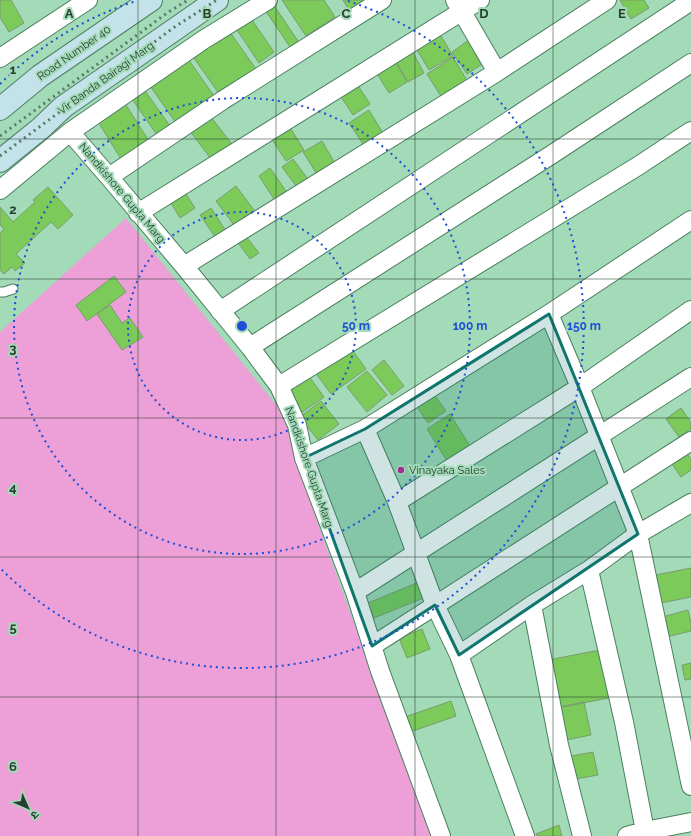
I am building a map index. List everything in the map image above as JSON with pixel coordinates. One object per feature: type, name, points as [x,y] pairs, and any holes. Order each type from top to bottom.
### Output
[{"type":"main road","name":"Road Number 40","points":[[0,109],[40,76],[151,0]]},
{"type":"main road","name":"Vir Banda Bairagi Marg","points":[[0,161],[41,128],[63,107],[217,0]]},
{"type":"street","points":[[0,57],[88,0]]},
{"type":"street","points":[[0,190],[70,132],[203,40],[268,0]]},
{"type":"street","points":[[109,177],[223,100],[382,0]]},
{"type":"street","points":[[138,213],[459,6],[480,0]]},
{"type":"street","points":[[184,266],[497,72],[607,0]]},
{"type":"street","points":[[220,311],[691,1]]},
{"type":"street","points":[[459,6],[497,72]]},
{"type":"street","points":[[189,20],[203,40]]},
{"type":"street","points":[[250,347],[551,155],[691,63]]},
{"type":"street","points":[[279,386],[638,166],[691,131]]},
{"type":"street","name":"Nandkishore Gupta Marg","points":[[70,132],[184,266],[250,347],[279,386],[297,425],[304,458],[355,592],[372,646],[441,836]]},
{"type":"street","points":[[304,458],[365,428],[549,314],[691,220]]},
{"type":"street","points":[[397,502],[580,387],[691,310]]},
{"type":"street","points":[[549,314],[580,387],[638,534],[691,786]]},
{"type":"street","points":[[355,592],[691,377]]},
{"type":"street","points":[[365,428],[397,502],[415,555],[435,605],[458,655],[525,836]]},
{"type":"street","points":[[372,646],[691,441]]},
{"type":"street","points":[[458,655],[532,604],[589,570],[638,534],[691,503]]},
{"type":"street","points":[[589,570],[624,722],[645,830]]},
{"type":"street","points":[[532,604],[559,745],[582,836]]},
{"type":"street","points":[[627,836],[645,830],[691,822]]},
{"type":"lane","points":[[0,292],[13,288]]},
{"type":"highlighted area","points":[[549,314],[638,534],[459,655],[435,605],[372,646],[304,458],[365,429]]},
{"type":"shaded area","points":[[126,218],[289,421],[297,466],[431,836],[0,836],[0,332]]},
{"type":"building","points":[[0,0],[11,0],[24,23],[9,32],[0,17]]},
{"type":"building","points":[[282,0],[324,0],[335,17],[306,36]]},
{"type":"building","points":[[343,0],[364,0],[349,10]]},
{"type":"building","points":[[620,0],[644,0],[649,8],[631,19]]},
{"type":"building","points":[[273,4],[298,41],[290,47],[265,10]]},
{"type":"building","points":[[250,17],[274,52],[259,63],[235,27]]},
{"type":"building","points":[[227,28],[256,69],[220,95],[191,54]]},
{"type":"building","points":[[438,31],[453,56],[429,70],[414,45]]},
{"type":"building","points":[[469,40],[484,63],[467,74],[452,52]]},
{"type":"building","points":[[410,47],[424,73],[408,82],[393,57]]},
{"type":"building","points":[[186,56],[214,96],[176,123],[148,83]]},
{"type":"building","points":[[453,57],[468,82],[442,98],[427,74]]},
{"type":"building","points":[[393,58],[407,82],[389,93],[374,69]]},
{"type":"building","points":[[355,81],[370,104],[353,115],[338,92]]},
{"type":"building","points":[[143,88],[170,126],[157,135],[130,96]]},
{"type":"building","points":[[124,102],[149,141],[121,159],[97,120]]},
{"type":"building","points":[[369,110],[384,135],[365,147],[349,123]]},
{"type":"building","points":[[207,112],[235,148],[214,163],[187,127]]},
{"type":"building","points":[[289,126],[304,150],[286,161],[271,138]]},
{"type":"building","points":[[322,141],[336,165],[318,176],[303,152]]},
{"type":"building","points":[[293,159],[310,182],[299,190],[282,167]]},
{"type":"building","points":[[270,168],[286,191],[274,199],[259,176]]},
{"type":"building","points":[[236,186],[254,210],[234,225],[216,201]]},
{"type":"building","points":[[48,187],[73,215],[58,229],[51,222],[16,254],[25,263],[15,271],[12,267],[4,274],[0,270],[0,233],[4,229],[0,225],[0,207],[13,222],[35,202],[33,200]]},
{"type":"building","points":[[182,188],[195,208],[180,218],[168,198]]},
{"type":"building","points":[[211,208],[228,234],[218,241],[200,215]]},
{"type":"building","points":[[244,234],[259,253],[250,259],[236,240]]},
{"type":"building","points":[[114,276],[126,292],[87,321],[76,305]]},
{"type":"building","points":[[110,305],[122,323],[130,318],[143,337],[122,350],[97,314]]},
{"type":"building","points":[[350,347],[366,369],[331,394],[315,372]]},
{"type":"building","points":[[384,360],[404,386],[392,395],[372,370]]},
{"type":"building","points":[[367,371],[387,395],[367,412],[347,387]]},
{"type":"building","points":[[308,375],[324,397],[301,413],[285,391]]},
{"type":"building","points":[[431,390],[446,411],[428,423],[413,401]]},
{"type":"building","points":[[321,401],[339,424],[318,440],[300,417]]},
{"type":"building","points":[[681,408],[691,423],[691,429],[679,437],[666,419]]},
{"type":"building","points":[[450,414],[470,446],[447,461],[427,429]]},
{"type":"building","points":[[683,448],[691,459],[691,470],[681,477],[668,458]]},
{"type":"building","points":[[691,568],[691,597],[661,603],[656,575]]},
{"type":"building","points":[[419,582],[426,597],[374,618],[368,603]]},
{"type":"building","points":[[688,610],[691,631],[666,637],[662,617]]},
{"type":"building","points":[[422,629],[430,649],[407,658],[399,638]]},
{"type":"building","points":[[605,649],[614,697],[557,708],[548,660]]},
{"type":"building","points":[[691,663],[691,679],[685,680],[682,665]]},
{"type":"building","points":[[451,701],[456,716],[410,732],[405,717]]},
{"type":"building","points":[[584,702],[591,735],[561,741],[555,708]]},
{"type":"building","points":[[593,752],[598,775],[570,780],[566,757]]},
{"type":"building","points":[[559,825],[562,836],[537,836],[536,834]]},
{"type":"railway","points":[[0,136],[167,13],[188,0]]},
{"type":"railway","points":[[0,156],[176,26],[217,0]]},
{"type":"place","name":"Vinayaka Sales","points":[[401,470]]}]
